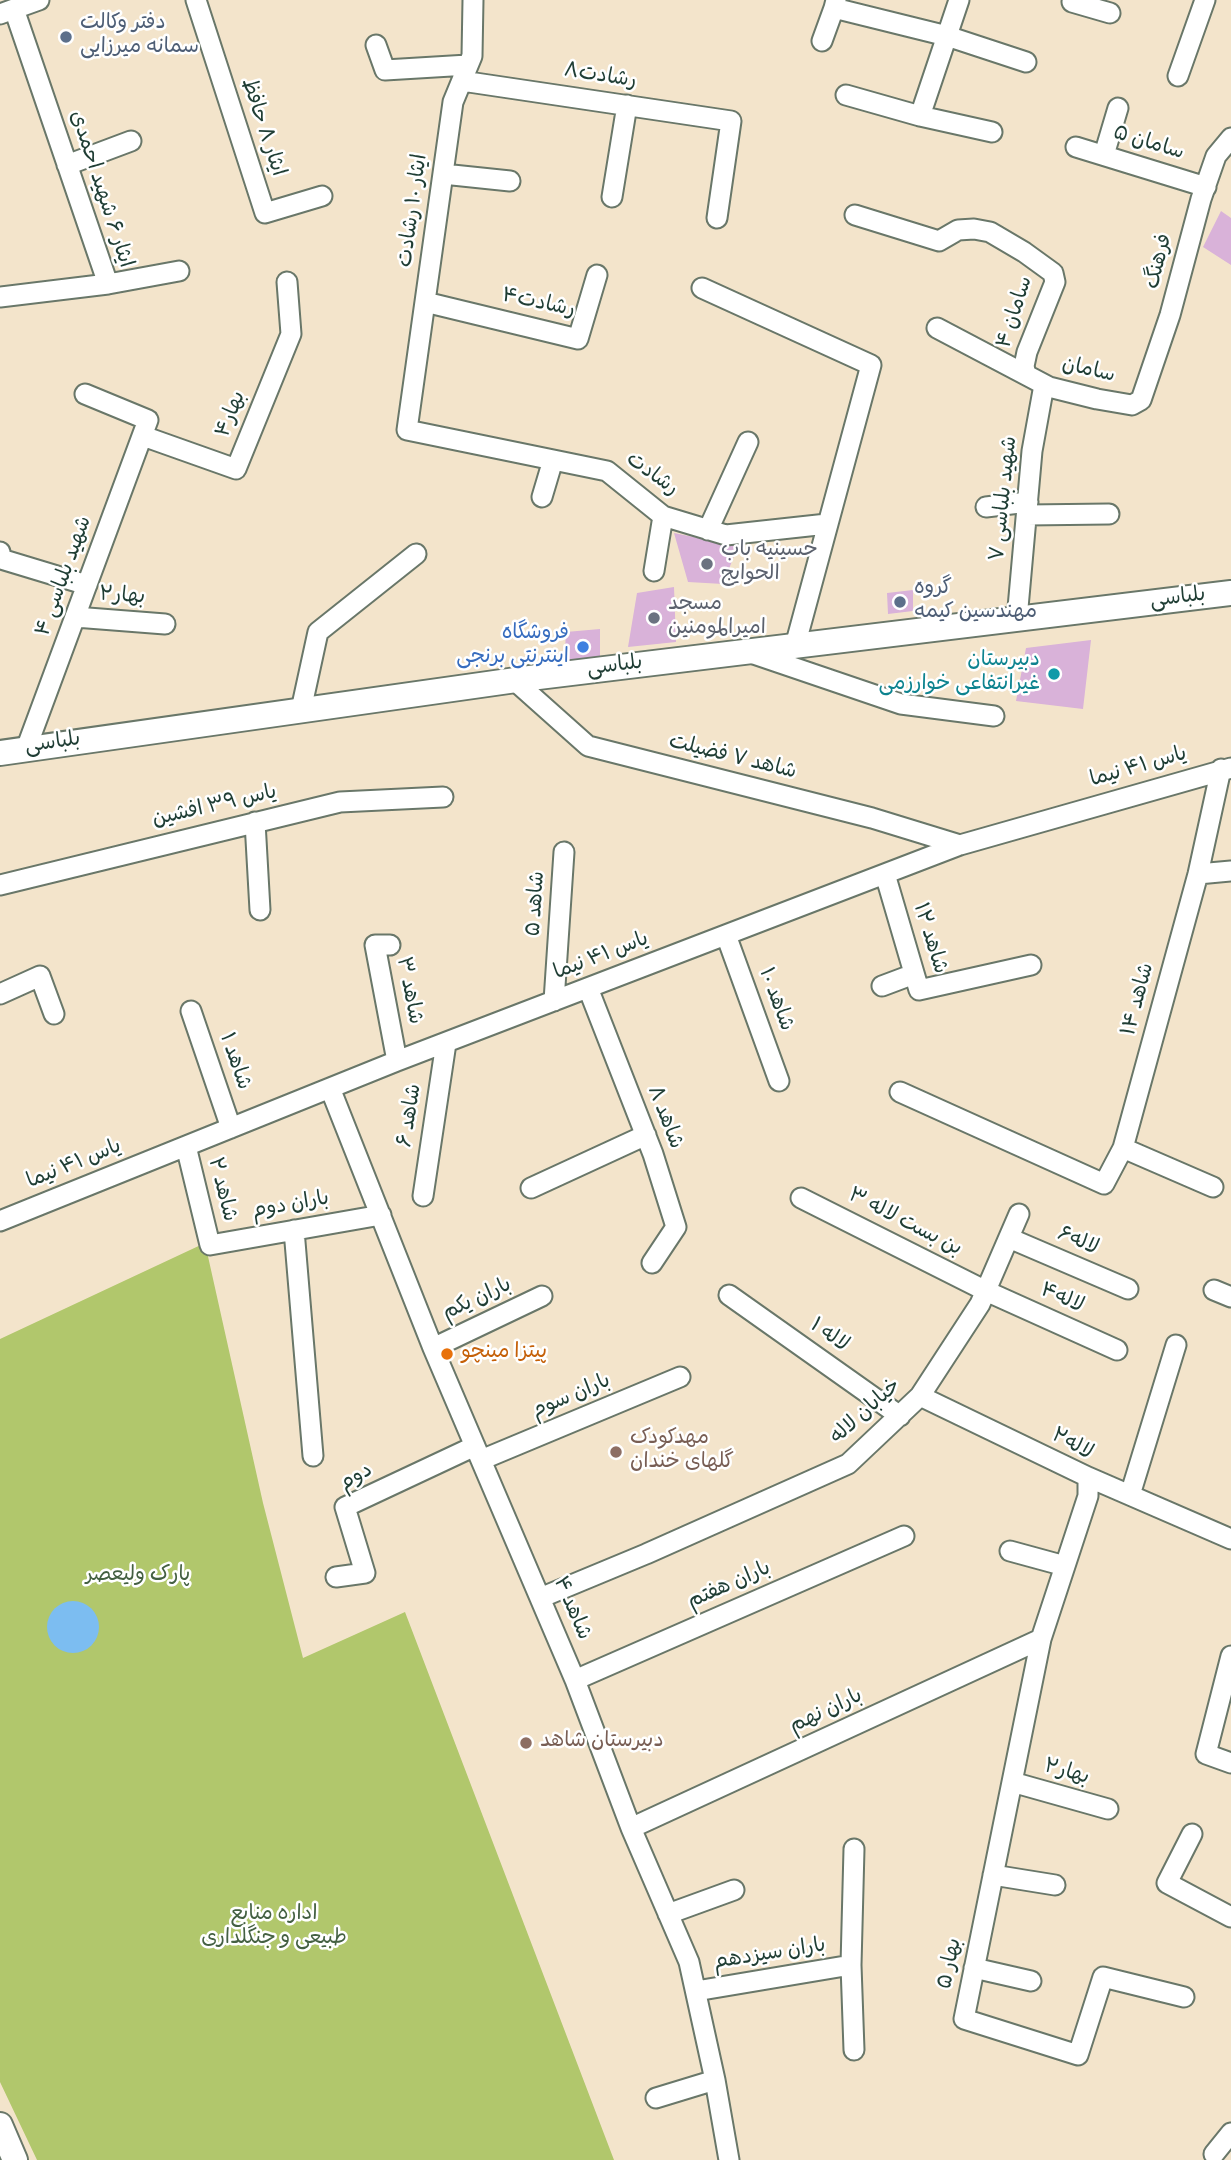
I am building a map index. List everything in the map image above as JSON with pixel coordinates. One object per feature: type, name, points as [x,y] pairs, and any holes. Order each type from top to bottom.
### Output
[{"type":"main road","name":"بلباسی","points":[[0,753],[514,680],[1231,593]]},
{"type":"main road","points":[[0,2125],[15,2160]]},
{"type":"street","points":[[7,12],[38,0]]},
{"type":"street","name":"ایثار ۸ حافظ","points":[[196,0],[265,214],[322,196]]},
{"type":"street","name":"ایثار ۱۰ رشادت","points":[[407,430],[453,102],[472,56],[473,0]]},
{"type":"street","points":[[920,116],[959,0]]},
{"type":"street","points":[[1178,76],[1205,0]]},
{"type":"street","points":[[1072,2],[1110,13]]},
{"type":"street","points":[[822,41],[835,4],[1026,62]]},
{"type":"street","name":"ایثار ۶ شهید احمدی","points":[[0,297],[108,284],[67,165],[7,12]]},
{"type":"street","name":"رشادت۸","points":[[376,45],[385,70],[465,73],[627,106],[731,121],[717,218]]},
{"type":"street","points":[[846,95],[920,116],[992,132]]},
{"type":"street","points":[[612,197],[627,106]]},
{"type":"street","points":[[1104,155],[1118,108]]},
{"type":"street","name":"فرهنگ","points":[[1141,400],[1170,314],[1192,229],[1216,156],[1231,138]]},
{"type":"street","points":[[67,165],[131,141]]},
{"type":"street","name":"سامان ۵","points":[[1076,147],[1206,187]]},
{"type":"street","points":[[443,174],[510,181]]},
{"type":"street","name":"سامان ۴","points":[[855,215],[939,241],[958,230],[990,232],[1053,273],[1055,282],[1027,352],[1024,366],[1026,375]]},
{"type":"street","points":[[108,284],[179,271]]},
{"type":"street","name":"رشادت۴","points":[[425,302],[579,339],[597,275]]},
{"type":"street","name":"بهار۴","points":[[146,428],[236,469],[291,334],[287,282]]},
{"type":"street","points":[[702,288],[871,365],[795,646]]},
{"type":"street","name":"سامان","points":[[937,328],[1044,385],[1132,405],[1141,400]]},
{"type":"street","name":"شهید بلباسی ۷","points":[[1017,619],[1032,451],[1044,385]]},
{"type":"street","points":[[85,394],[146,428]]},
{"type":"street","name":"شهید بلباسی ۴","points":[[26,749],[146,428]]},
{"type":"street","name":"رشادت","points":[[407,430],[607,471],[663,516],[726,535],[827,524]]},
{"type":"street","points":[[708,530],[748,442]]},
{"type":"street","points":[[542,497],[552,460]]},
{"type":"street","points":[[986,507],[1109,514]]},
{"type":"street","points":[[654,571],[663,516]]},
{"type":"street","points":[[0,552],[1,559],[87,585]]},
{"type":"street","points":[[301,710],[318,632],[416,554]]},
{"type":"street","name":"بهار۲","points":[[75,617],[165,624]]},
{"type":"street","points":[[747,652],[901,704],[994,716]]},
{"type":"street","name":"شاهد ۷ فضیلت","points":[[514,680],[588,746],[872,818],[960,845]]},
{"type":"street","name":"یاس ۴۱ نیما","points":[[0,1221],[397,1061],[960,845],[1226,769]]},
{"type":"street","name":"شاهد ۱۴","points":[[900,1092],[1104,1184],[1123,1148],[1226,769]]},
{"type":"street","name":"یاس ۳۹ افشین","points":[[0,885],[340,802],[443,797]]},
{"type":"street","points":[[255,822],[260,910]]},
{"type":"street","name":"شاهد ۵","points":[[554,1001],[564,852]]},
{"type":"street","points":[[1198,874],[1231,870]]},
{"type":"street","name":"شاهد ۱۲","points":[[885,874],[919,990],[1031,965]]},
{"type":"street","name":"شاهد ۱۰","points":[[726,935],[779,1081]]},
{"type":"street","name":"شاهد ۳","points":[[390,944],[375,945],[397,1061]]},
{"type":"street","points":[[882,986],[915,974]]},
{"type":"street","points":[[0,994],[40,976],[54,1014]]},
{"type":"street","name":"شاهد ۸","points":[[588,988],[646,1135],[676,1227],[652,1263]]},
{"type":"street","name":"شاهد ۱","points":[[191,1011],[231,1128]]},
{"type":"street","name":"شاهد ۶","points":[[423,1196],[446,1042]]},
{"type":"street","name":"شاهد ۴","points":[[330,1088],[433,1348],[575,1680],[631,1828],[688,1962],[715,2080],[729,2160]]},
{"type":"street","points":[[531,1188],[646,1135]]},
{"type":"street","name":"شاهد ۲","points":[[186,1146],[210,1245]]},
{"type":"street","points":[[1123,1148],[1213,1187]]},
{"type":"street","name":"بن بست لاله ۳","points":[[801,1198],[986,1291]]},
{"type":"street","name":"خیابان لاله","points":[[540,1598],[848,1464],[920,1396],[980,1304],[1019,1214]]},
{"type":"street","name":"باران دوم","points":[[210,1245],[381,1215]]},
{"type":"street","points":[[294,1230],[313,1456]]},
{"type":"street","name":"لاله۶","points":[[1009,1238],[1128,1289]]},
{"type":"street","name":"لاله۴","points":[[986,1291],[1117,1350]]},
{"type":"street","name":"لاله ۱","points":[[729,1295],[900,1416]]},
{"type":"street","name":"باران یکم","points":[[433,1348],[542,1296]]},
{"type":"street","points":[[1130,1495],[1176,1345]]},
{"type":"street","name":"باران سوم","points":[[478,1453],[680,1377]]},
{"type":"street","name":"لاله۲","points":[[920,1396],[1088,1477],[1088,1496],[1041,1639]]},
{"type":"street","name":"دوم","points":[[335,1577],[365,1573],[345,1507],[478,1453]]},
{"type":"street","points":[[1088,1477],[1231,1539]]},
{"type":"street","name":"باران هفتم","points":[[575,1680],[904,1536]]},
{"type":"street","points":[[1010,1551],[1065,1566]]},
{"type":"street","name":"بهار ۵","points":[[1041,1639],[964,2019],[1078,2055],[1103,1978],[1184,1997]]},
{"type":"street","name":"باران نهم","points":[[631,1828],[1041,1639]]},
{"type":"street","points":[[1231,1656],[1206,1754],[1231,1763]]},
{"type":"street","name":"بهار۲","points":[[1012,1782],[1108,1809]]},
{"type":"street","points":[[1192,1834],[1167,1884],[1231,1917]]},
{"type":"street","points":[[854,1849],[851,1965],[854,2050]]},
{"type":"street","points":[[993,1875],[1055,1885]]},
{"type":"street","points":[[668,1914],[734,1890]]},
{"type":"street","name":"باران سیزدهم","points":[[696,1991],[851,1965]]},
{"type":"street","points":[[974,1968],[1031,1981]]},
{"type":"street","points":[[656,2098],[715,2080]]},
{"type":"street","points":[[1214,2154],[1231,2133]]},
{"type":"green space","name":"اداره منابع طبیعی و جنگلداری","points":[[205,1243],[263,1503],[303,1658],[405,1612],[614,2160],[37,2160],[0,2082],[0,1339]]},
{"type":"water","points":[[73,1601],[83,1603],[91,1609],[97,1617],[97,1637],[91,1645],[83,1651],[73,1653],[63,1651],[55,1645],[49,1637],[47,1627],[49,1617],[55,1609],[63,1603]]},
{"type":"building","points":[[1221,211],[1231,218],[1231,265],[1203,247]]},
{"type":"building","name":"حسینیه باب الحوایج","points":[[674,533],[738,546],[723,584],[688,582]]},
{"type":"building","name":"مسجد امیرالمومنین","points":[[674,587],[676,642],[628,647],[637,593]]},
{"type":"building","name":"گروه مهندسین کیمه","points":[[913,590],[913,611],[888,614],[887,593]]},
{"type":"building","name":"فروشگاه اینترنتی برنجی","points":[[600,629],[600,662],[564,667],[566,632]]},
{"type":"building","name":"دبیرستان غیرانتفاعی خوارزمی","points":[[1091,640],[1083,709],[1016,701],[1026,648]]},
{"type":"place","name":"دفتر وکالت سمانه میرزایی","points":[[66,37]]},
{"type":"place","name":"حسینیه باب الحوایج","points":[[707,564]]},
{"type":"place","name":"گروه مهندسین کیمه","points":[[900,602]]},
{"type":"place","name":"مسجد امیرالمومنین","points":[[654,618]]},
{"type":"place","name":"فروشگاه اینترنتی برنجی","points":[[583,647]]},
{"type":"place","name":"دبیرستان غیرانتفاعی خوارزمی","points":[[1054,674]]},
{"type":"place","name":"پیتزا مینچو","points":[[447,1354]]},
{"type":"place","name":"مهدکودک گلهای خندان","points":[[616,1452]]},
{"type":"place","name":"دبیرستان شاهد","points":[[526,1743]]},
{"type":"park label","name":"پارک ولیعصر","points":[[138,1577]]}]
